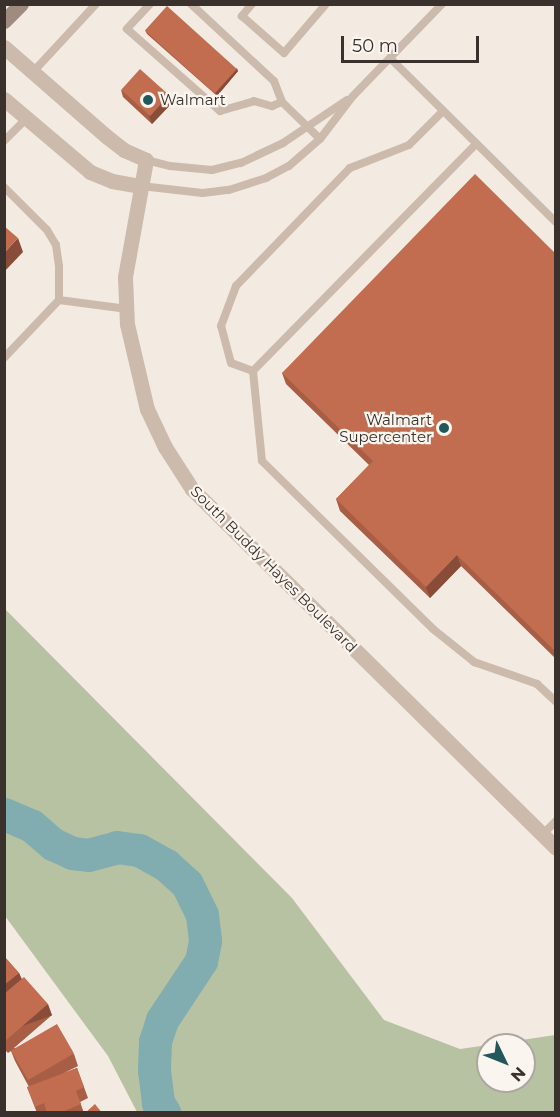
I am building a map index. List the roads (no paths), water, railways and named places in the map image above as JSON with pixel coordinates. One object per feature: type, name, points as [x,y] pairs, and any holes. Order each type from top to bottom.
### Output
[{"type":"main road","points":[[4,21],[21,4]]},
{"type":"street","points":[[4,47],[123,150],[146,160]]},
{"type":"street","points":[[4,99],[90,172],[112,181],[141,186]]},
{"type":"street","name":"South Buddy Hayes Boulevard","points":[[146,160],[125,277],[126,309],[127,324],[147,409],[165,447],[192,489],[555,848]]},
{"type":"lane","points":[[33,72],[96,4]]},
{"type":"lane","points":[[150,4],[127,29],[220,111],[254,100],[272,106],[282,102]]},
{"type":"lane","points":[[191,4],[274,81],[282,102],[320,139]]},
{"type":"lane","points":[[252,4],[242,16],[284,52],[326,4]]},
{"type":"lane","points":[[141,186],[203,193],[229,190],[266,178],[289,166],[320,139],[354,96],[442,4]]},
{"type":"lane","points":[[390,58],[555,222]]},
{"type":"lane","points":[[146,160],[170,166],[212,170],[241,163],[308,128],[354,96]]},
{"type":"lane","points":[[253,372],[231,363],[221,326],[236,286],[350,168],[410,145],[443,111]]},
{"type":"lane","points":[[4,141],[27,118]]},
{"type":"lane","points":[[253,372],[476,144]]},
{"type":"lane","points":[[4,187],[47,230],[56,245],[59,266],[59,300],[4,358]]},
{"type":"lane","points":[[59,300],[126,309]]},
{"type":"lane","points":[[253,372],[262,461],[433,629],[465,656],[474,662],[537,684],[555,702]]},
{"type":"lane","points":[[541,835],[555,821]]},
{"type":"waterway","points":[[4,814],[32,826],[53,844],[72,853],[88,855],[117,847],[139,850],[166,865],[187,884],[202,915],[205,941],[201,961],[162,1020],[155,1041],[154,1070],[158,1103],[164,1112]]},
{"type":"place","name":"Walmart","points":[[148,100]]},
{"type":"place","name":"Walmart Supercenter","points":[[444,428]]}]
